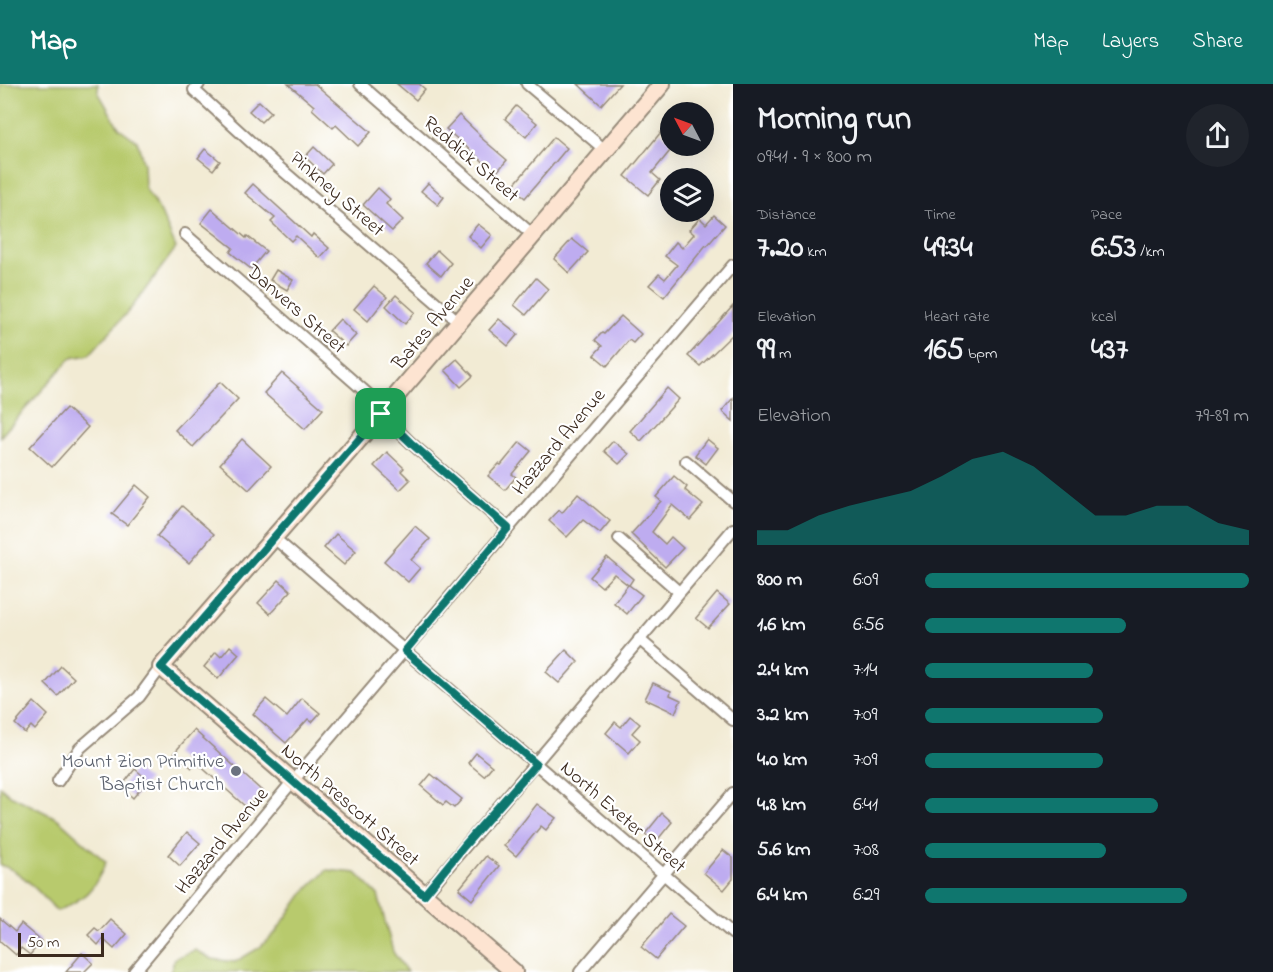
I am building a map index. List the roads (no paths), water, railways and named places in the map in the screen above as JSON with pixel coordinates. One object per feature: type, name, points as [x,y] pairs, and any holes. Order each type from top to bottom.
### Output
[{"type":"street","name":"Reddick Street","points":[[360,84],[533,235]]},
{"type":"street","points":[[527,84],[605,150]]},
{"type":"street","name":"Bates Avenue","points":[[161,667],[662,84]]},
{"type":"street","name":"Pinkney Street","points":[[197,87],[274,163],[459,322]]},
{"type":"street","name":"Danvers Street","points":[[185,234],[383,411],[412,444],[508,528]]},
{"type":"street","name":"Hazzard Avenue","points":[[135,972],[292,782],[733,265]]},
{"type":"street","points":[[686,461],[733,501]]},
{"type":"street","points":[[424,895],[733,529]]},
{"type":"street","name":"North Exeter Street","points":[[273,537],[733,934]]},
{"type":"street","points":[[619,539],[679,592]]},
{"type":"street","points":[[639,639],[733,720]]},
{"type":"street","points":[[58,780],[80,748],[140,697],[161,667]]},
{"type":"street","name":"North Prescott Street","points":[[161,667],[514,972]]},
{"type":"street","points":[[580,972],[733,793]]},
{"type":"place","name":"Mount Zion Primitive Baptist Church","points":[[236,771]]}]
